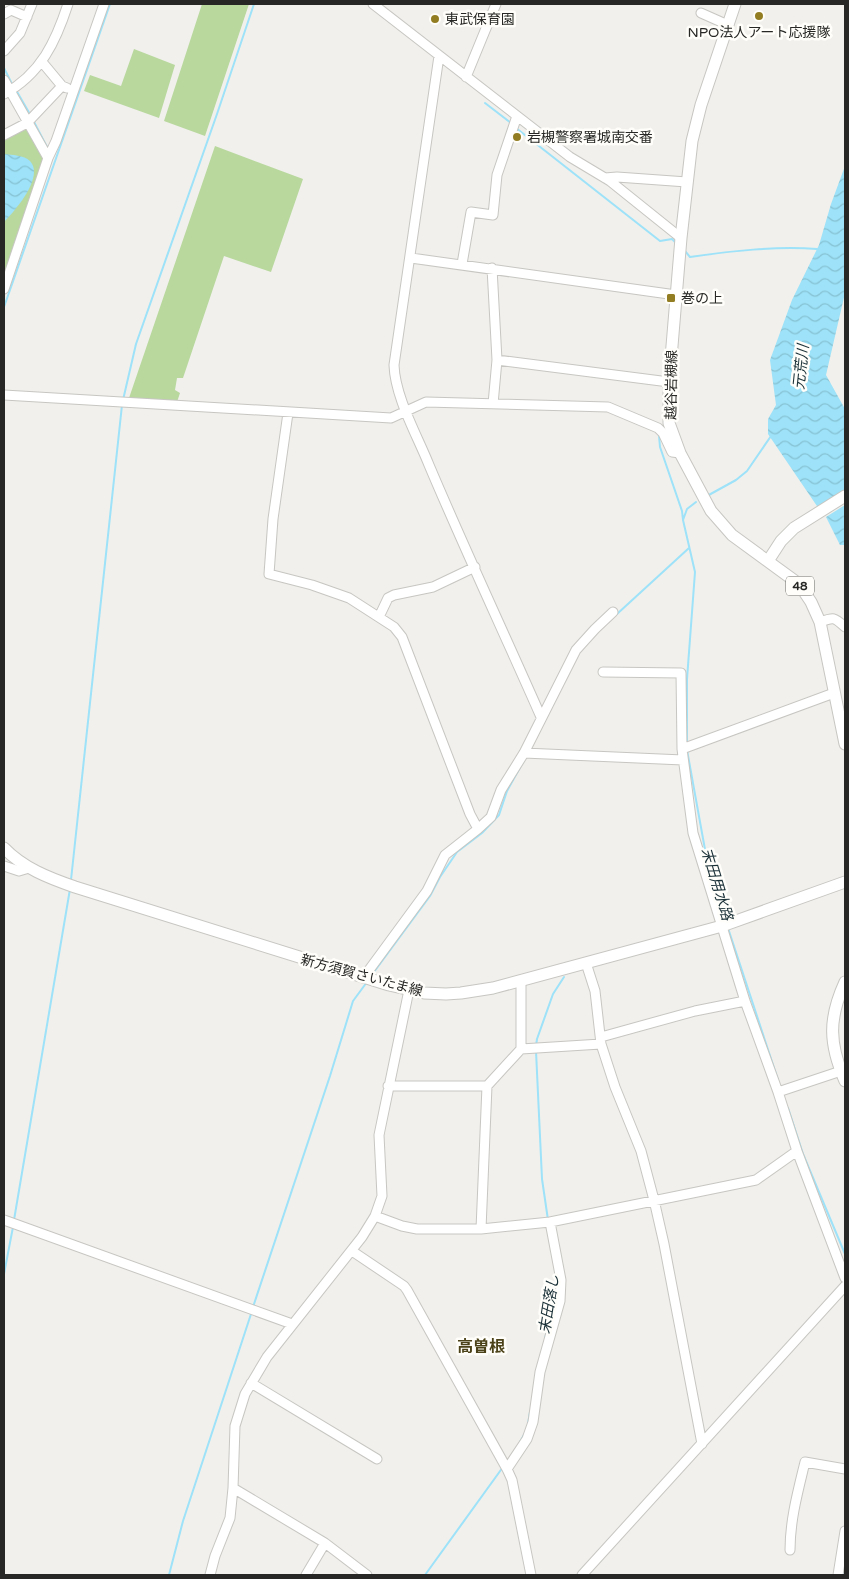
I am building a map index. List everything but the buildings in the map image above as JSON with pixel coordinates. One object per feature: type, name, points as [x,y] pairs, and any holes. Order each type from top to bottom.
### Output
[{"type":"main road","name":"越谷岩槻線","points":[[735,4],[696,122],[681,238],[668,413],[672,432],[680,453],[711,511],[732,536],[789,576],[806,593],[816,611],[820,622],[845,744]]},
{"type":"main road","points":[[768,561],[787,534],[845,496]]},
{"type":"main road","name":"新方須賀さいたま線","points":[[4,848],[29,868],[75,887],[366,978],[409,990],[432,993],[461,993],[521,981],[722,926],[845,882]]},
{"type":"main road","points":[[843,1076],[841,1057],[833,1043],[832,1025],[834,1010],[845,982]]},
{"type":"street","points":[[4,51],[20,33],[32,4]]},
{"type":"street","points":[[7,92],[28,77],[42,62],[56,40],[68,4]]},
{"type":"street","points":[[373,4],[570,157],[605,178],[681,238]]},
{"type":"street","points":[[466,77],[496,4]]},
{"type":"street","points":[[5,284],[48,158],[75,90],[100,5]]},
{"type":"street","points":[[4,14],[11,10],[27,17]]},
{"type":"street","points":[[701,13],[728,26]]},
{"type":"street","points":[[439,56],[417,199],[411,258],[394,375],[406,411],[541,717]]},
{"type":"street","points":[[42,62],[62,86],[75,90]]},
{"type":"street","points":[[4,80],[7,92],[48,158]]},
{"type":"street","points":[[4,135],[27,123],[62,86]]},
{"type":"street","points":[[462,264],[470,212],[493,215],[497,175],[517,116]]},
{"type":"street","points":[[605,178],[617,177],[687,182]]},
{"type":"street","points":[[411,258],[676,295]]},
{"type":"street","points":[[492,268],[497,360],[493,404]]},
{"type":"street","points":[[497,360],[669,382]]},
{"type":"street","points":[[4,396],[391,418],[426,402],[608,407],[658,428],[663,433],[672,452],[680,453]]},
{"type":"street","points":[[288,413],[269,574],[312,585],[349,598],[394,627],[402,637],[478,829]]},
{"type":"street","points":[[658,428],[668,413]]},
{"type":"street","points":[[379,616],[388,598],[433,587],[475,567]]},
{"type":"street","points":[[366,978],[369,970],[427,891],[445,855],[491,817],[501,790],[524,753],[576,650],[613,612]]},
{"type":"street","points":[[820,622],[832,618],[845,627]]},
{"type":"street","points":[[603,672],[681,673],[682,749],[693,833],[744,1001],[778,1092],[797,1151],[845,1278]]},
{"type":"street","points":[[682,749],[834,693]]},
{"type":"street","points":[[524,753],[684,760]]},
{"type":"street","points":[[4,866],[19,871],[29,868]]},
{"type":"street","points":[[586,963],[595,992],[601,1040],[615,1086],[641,1151],[654,1200],[702,1444]]},
{"type":"street","points":[[521,981],[521,1049]]},
{"type":"street","points":[[210,1575],[215,1556],[230,1518],[235,1426],[241,1404],[267,1356],[352,1251],[375,1216],[382,1196],[379,1135],[409,990]]},
{"type":"street","points":[[481,1229],[487,1086],[521,1049],[601,1040],[694,1011],[744,1001]]},
{"type":"street","points":[[778,1092],[843,1076]]},
{"type":"street","points":[[388,1086],[487,1086]]},
{"type":"street","points":[[375,1216],[402,1226],[417,1229],[481,1229],[550,1222],[756,1180],[797,1151]]},
{"type":"street","points":[[4,1220],[292,1324]]},
{"type":"street","points":[[507,1469],[527,1439],[533,1422],[540,1372],[560,1301],[561,1280],[550,1222]]},
{"type":"street","points":[[352,1251],[404,1286],[407,1290],[507,1469],[512,1480],[531,1575]]},
{"type":"street","points":[[582,1575],[845,1286]]},
{"type":"street","points":[[251,1383],[377,1459]]},
{"type":"street","points":[[790,1550],[790,1534],[796,1498],[805,1462],[845,1469]]},
{"type":"street","points":[[233,1488],[325,1543],[367,1575]]},
{"type":"street","points":[[838,1575],[845,1531]]},
{"type":"street","points":[[306,1575],[325,1543]]},
{"type":"green space","points":[[202,4],[249,4],[205,136],[164,121]]},
{"type":"green space","points":[[134,49],[175,65],[159,118],[84,91],[90,75],[121,86]]},
{"type":"green space","points":[[27,128],[45,160],[4,275],[4,138]]},
{"type":"green space","points":[[215,146],[303,179],[271,272],[224,256],[183,378],[177,378],[175,390],[180,393],[177,402],[129,398]]},
{"type":"water","points":[[4,154],[18,156],[30,161],[34,168],[34,176],[21,203],[4,222]]},
{"type":"water","name":"元荒川","points":[[845,166],[845,293],[826,375],[845,409],[845,492],[819,509],[768,434],[768,419],[776,405],[770,360],[792,300],[819,245]]},
{"type":"water","points":[[845,505],[845,545],[840,545],[826,517]]},
{"type":"waterway","points":[[4,307],[110,4]]},
{"type":"waterway","points":[[123,400],[136,344],[254,4]]},
{"type":"waterway","points":[[4,68],[13,86]]},
{"type":"waterway","points":[[16,90],[31,116]]},
{"type":"waterway","points":[[485,103],[511,123]]},
{"type":"waterway","points":[[33,120],[48,149]]},
{"type":"waterway","points":[[516,128],[660,241],[672,239],[676,243]]},
{"type":"waterway","points":[[685,251],[690,257],[753,250],[817,249]]},
{"type":"waterway","points":[[71,880],[122,405]]},
{"type":"waterway","points":[[659,436],[660,447],[682,511],[683,520]]},
{"type":"waterway","points":[[707,496],[736,480],[747,471],[771,436]]},
{"type":"waterway","name":"末田用水路","points":[[687,743],[687,679],[695,572],[683,520],[687,509],[696,502]]},
{"type":"waterway","points":[[617,614],[689,548]]},
{"type":"waterway","name":"末田用水路","points":[[687,750],[706,855],[726,921]]},
{"type":"waterway","points":[[371,976],[430,896],[457,852],[482,833],[499,815],[507,791],[523,762]]},
{"type":"waterway","points":[[14,1220],[70,889]]},
{"type":"waterway","name":"末田用水路","points":[[728,928],[778,1080]]},
{"type":"waterway","name":"末田落し","points":[[536,1046],[553,994],[564,977]]},
{"type":"waterway","points":[[253,1307],[353,1001],[367,982]]},
{"type":"waterway","name":"末田落し","points":[[536,1051],[542,1179],[548,1220]]},
{"type":"waterway","name":"末田用水路","points":[[788,1108],[803,1154],[845,1254]]},
{"type":"waterway","points":[[4,1274],[13,1227]]},
{"type":"waterway","name":"末田落し","points":[[545,1339],[555,1293],[556,1277]]},
{"type":"waterway","points":[[169,1575],[183,1521],[251,1314]]},
{"type":"waterway","name":"末田落し","points":[[528,1424],[530,1412]]},
{"type":"waterway","name":"末田落し","points":[[520,1442],[525,1433]]},
{"type":"waterway","name":"末田落し","points":[[425,1575],[503,1467]]},
{"type":"waterway","points":[[843,1575],[845,1560]]},
{"type":"place","name":"NPO法人アート応援隊","points":[[759,16]]},
{"type":"place","name":"東武保育園","points":[[435,19]]},
{"type":"place","name":"岩槻警察署城南交番","points":[[517,137]]},
{"type":"place","name":"巻の上","points":[[671,298]]},
{"type":"district","name":"高曽根","points":[[481,1346]]}]
